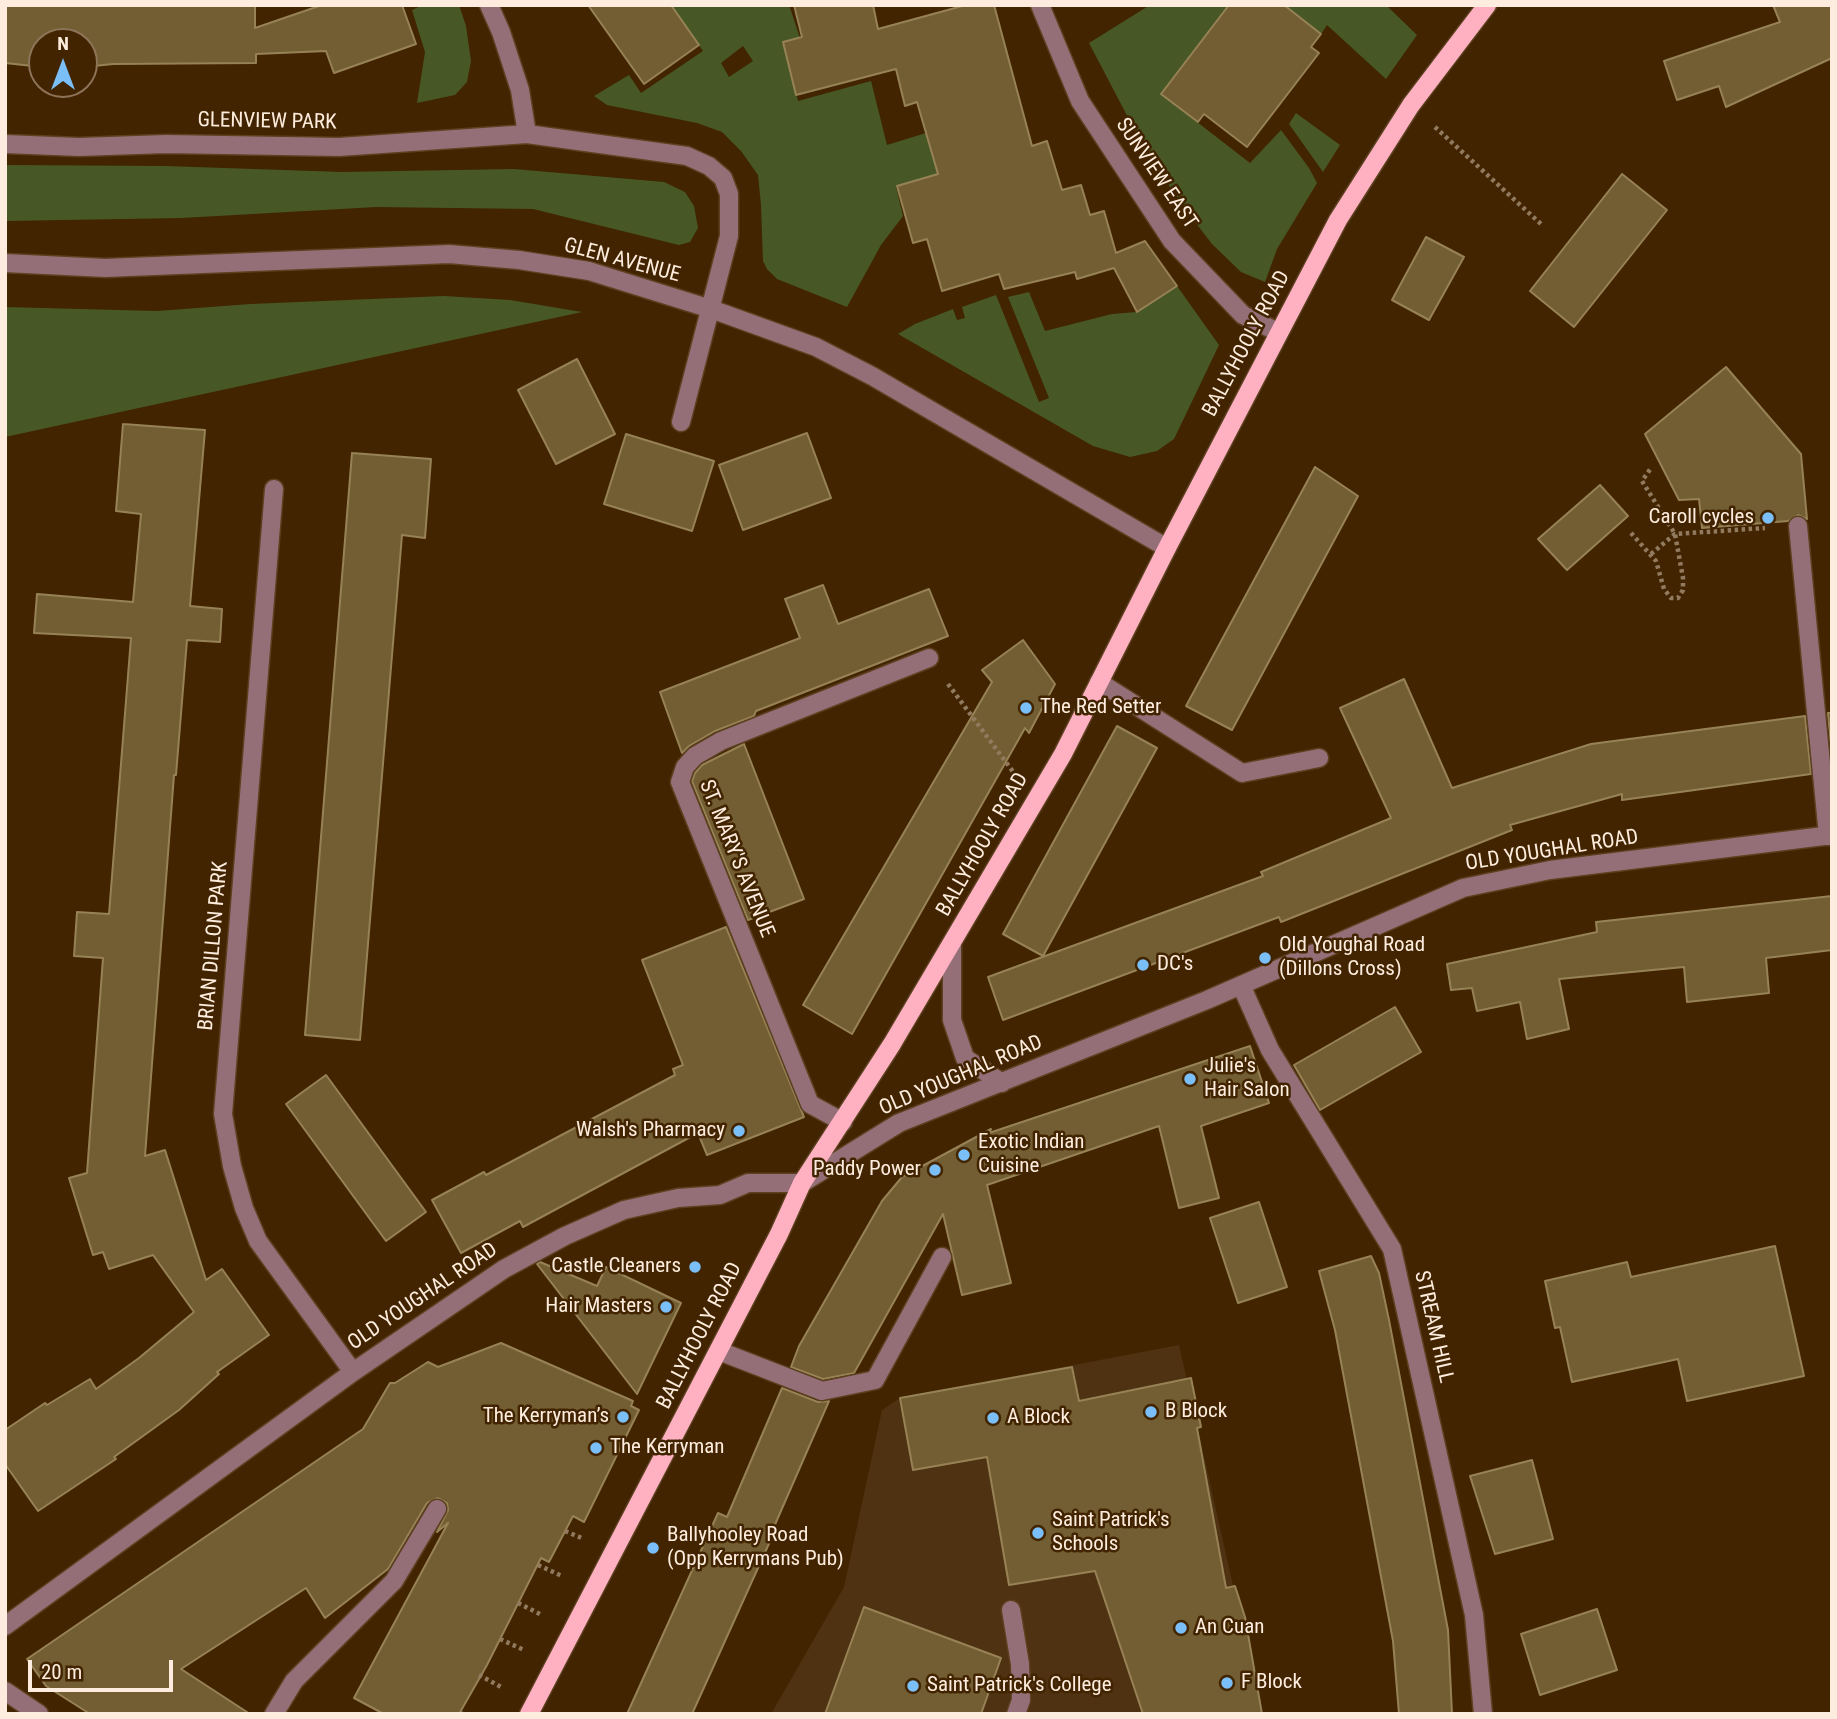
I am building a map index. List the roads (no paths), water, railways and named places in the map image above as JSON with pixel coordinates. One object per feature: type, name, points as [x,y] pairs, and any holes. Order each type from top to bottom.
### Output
[{"type":"main road","name":"BALLYHOOLY ROAD","points":[[529,1714],[779,1234],[802,1182],[892,1044],[1063,754],[1338,220],[1411,105],[1487,5]]},
{"type":"street","points":[[489,5],[520,89],[527,134]]},
{"type":"street","name":"SUNVIEW EAST","points":[[1040,5],[1080,101],[1172,241],[1243,315],[1278,332]]},
{"type":"street","name":"GLENVIEW PARK","points":[[5,144],[79,147],[178,144],[339,147],[527,134],[687,156],[709,166],[723,178],[729,194],[731,216],[729,236],[681,422]]},
{"type":"street","name":"GLEN AVENUE","points":[[5,263],[104,268],[449,254],[519,260],[589,271],[711,309],[816,347],[873,376],[1167,548]]},
{"type":"street","name":"BRIAN DILLON PARK","points":[[274,489],[223,1114],[232,1166],[244,1208],[258,1241],[353,1371]]},
{"type":"street","points":[[1798,526],[1830,836]]},
{"type":"street","name":"ST. MARY'S AVENUE","points":[[842,1122],[810,1104],[680,782],[685,767],[695,756],[721,741],[929,658]]},
{"type":"street","points":[[1099,682],[1242,773],[1319,758]]},
{"type":"street","name":"OLD YOUGHAL ROAD","points":[[5,1626],[353,1371],[504,1269],[565,1236],[624,1210],[678,1198],[720,1195],[748,1183],[802,1182],[900,1123],[1241,985],[1463,888],[1550,870],[1830,836]]},
{"type":"street","points":[[952,943],[952,1020],[965,1058],[1002,1083]]},
{"type":"street","name":"STREAM HILL","points":[[1241,985],[1270,1050],[1392,1249],[1474,1615],[1483,1714]]},
{"type":"street","points":[[719,1350],[822,1391],[876,1380],[942,1257]]},
{"type":"street","points":[[274,1714],[294,1681],[394,1581],[437,1509]]},
{"type":"street","points":[[1011,1610],[1020,1664],[1021,1700],[1016,1714]]},
{"type":"street","points":[[5,1691],[39,1714]]},
{"type":"place","name":"Caroll cycles","points":[[1768,518]]},
{"type":"place","name":"The Red Setter","points":[[1026,708]]},
{"type":"place","name":"Old Youghal Road (Dillons Cross)","points":[[1265,958]]},
{"type":"place","name":"DC's","points":[[1143,965]]},
{"type":"place","name":"Julie's Hair Salon","points":[[1190,1079]]},
{"type":"place","name":"Walsh's Pharmacy","points":[[739,1131]]},
{"type":"place","name":"Exotic Indian Cuisine","points":[[964,1155]]},
{"type":"place","name":"Paddy Power","points":[[935,1170]]},
{"type":"place","name":"Castle Cleaners","points":[[695,1267]]},
{"type":"place","name":"Hair Masters","points":[[666,1307]]},
{"type":"place","name":"B Block","points":[[1151,1412]]},
{"type":"place","name":"The Kerryman’s","points":[[623,1417]]},
{"type":"place","name":"A Block","points":[[993,1418]]},
{"type":"place","name":"The Kerryman","points":[[596,1448]]},
{"type":"place","name":"Saint Patrick's Schools","points":[[1038,1533]]},
{"type":"place","name":"Ballyhooley Road (Opp Kerrymans Pub)","points":[[653,1548]]},
{"type":"place","name":"An Cuan","points":[[1181,1628]]},
{"type":"place","name":"F Block","points":[[1227,1683]]},
{"type":"place","name":"Saint Patrick's College","points":[[913,1686]]}]
